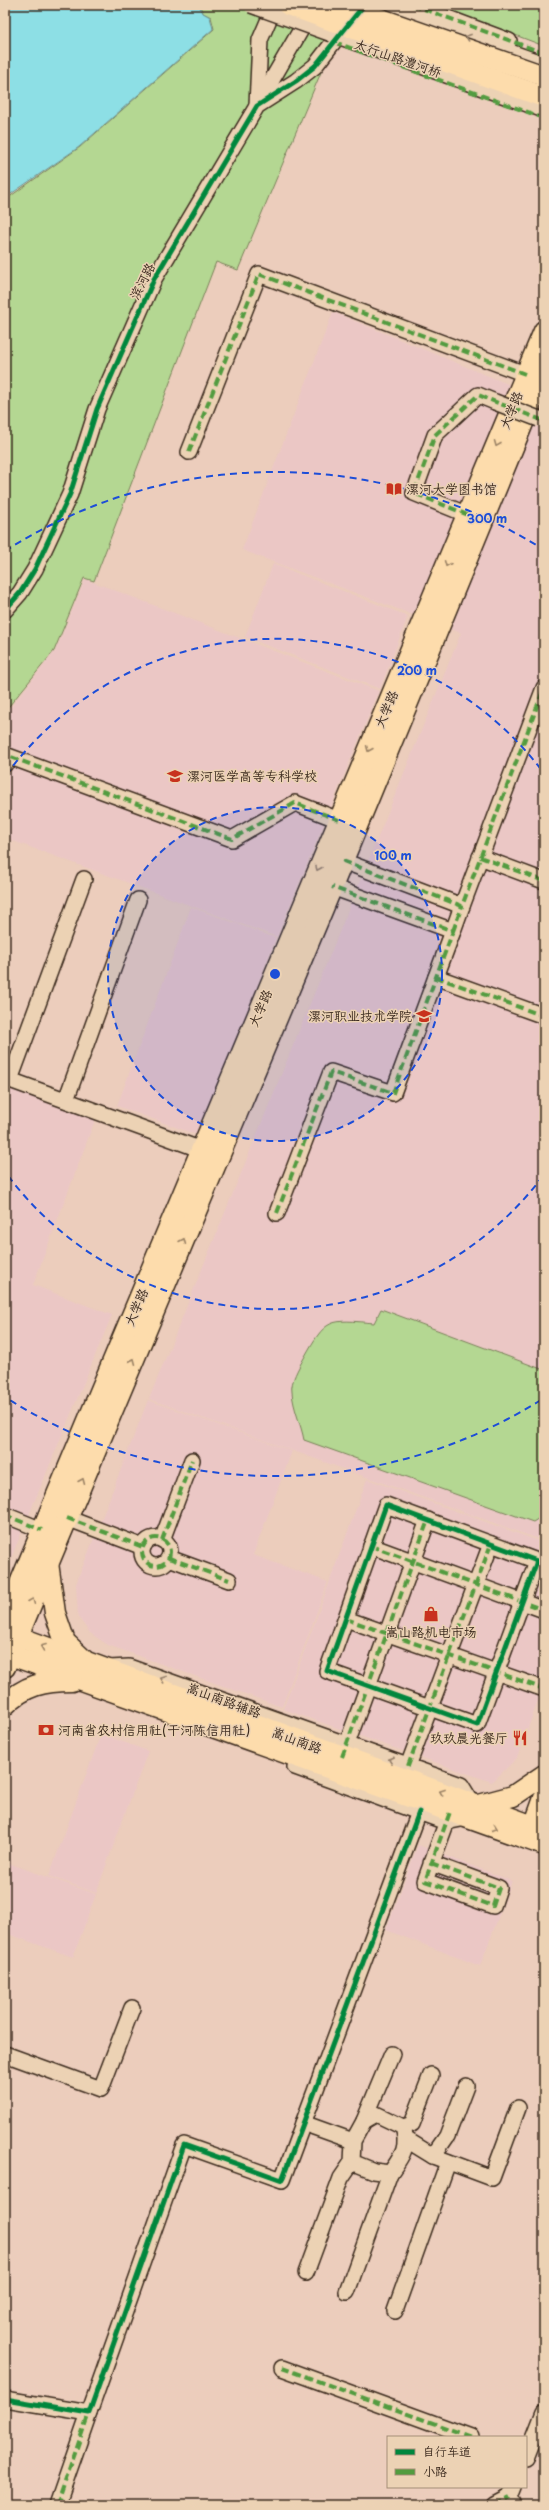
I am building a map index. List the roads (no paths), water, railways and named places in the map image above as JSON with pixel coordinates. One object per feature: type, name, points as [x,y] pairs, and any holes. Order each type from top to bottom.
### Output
[{"type":"main road","name":"太行山路澧河桥","points":[[288,5],[307,19],[544,97]]},
{"type":"main road","points":[[341,5],[544,76]]},
{"type":"main road","name":"大学路","points":[[7,1658],[11,1634],[40,1559],[42,1530],[116,1378],[343,861],[535,373],[544,331]]},
{"type":"main road","name":"大学路","points":[[5,1619],[66,1518],[116,1378],[202,1150],[468,515],[535,373]]},
{"type":"main road","points":[[5,1583],[13,1580],[40,1559],[55,1613],[65,1642],[92,1675]]},
{"type":"main road","name":"嵩山南路","points":[[11,1634],[92,1675],[463,1812],[540,1835]]},
{"type":"main road","name":"嵩山南路","points":[[7,1658],[92,1675],[345,1750],[463,1812]]},
{"type":"main road","points":[[5,1705],[18,1693],[48,1681],[92,1675]]},
{"type":"main road","points":[[463,1812],[513,1796],[544,1775]]},
{"type":"main road","points":[[540,1835],[544,1798]]},
{"type":"street","name":"太行山路澧河桥","points":[[252,5],[307,19],[336,39],[544,110]]},
{"type":"street","points":[[257,106],[260,40],[275,5]]},
{"type":"street","name":"滨河路","points":[[5,610],[20,593],[35,569],[70,494],[97,410],[154,279],[257,106],[315,66],[364,5]]},
{"type":"street","points":[[378,5],[544,64]]},
{"type":"street","points":[[413,5],[544,54]]},
{"type":"street","points":[[257,106],[307,19]]},
{"type":"street","points":[[336,39],[544,118]]},
{"type":"street","points":[[189,452],[259,274],[535,373]]},
{"type":"street","points":[[468,515],[414,493],[435,435],[478,395],[542,420]]},
{"type":"street","points":[[277,1213],[331,1072],[393,1093],[544,688]]},
{"type":"street","points":[[5,764],[8,756],[232,839],[295,802],[339,820]]},
{"type":"street","points":[[480,857],[544,881]]},
{"type":"street","points":[[343,861],[462,906]]},
{"type":"street","points":[[84,879],[10,1080],[202,1150]]},
{"type":"street","points":[[332,887],[453,932]]},
{"type":"street","points":[[66,1100],[138,900]]},
{"type":"street","points":[[436,977],[544,1016]]},
{"type":"street","points":[[162,1540],[192,1460]]},
{"type":"street","points":[[386,1505],[492,1544],[537,1561],[477,1725],[328,1671],[386,1505]]},
{"type":"street","points":[[5,1516],[42,1530]]},
{"type":"street","points":[[66,1518],[143,1547]]},
{"type":"street","points":[[428,1520],[345,1750],[408,1766],[461,1784],[463,1812],[431,1863]]},
{"type":"street","points":[[151,1539],[162,1540],[169,1548],[169,1558],[163,1564],[149,1565],[143,1558],[143,1547],[151,1539]]},
{"type":"street","points":[[408,1766],[492,1544]]},
{"type":"street","points":[[372,1546],[544,1610]]},
{"type":"street","points":[[169,1558],[229,1580]]},
{"type":"street","points":[[346,1619],[544,1689]]},
{"type":"street","points":[[92,1675],[116,1702],[419,1812],[463,1812]]},
{"type":"street","points":[[57,2505],[184,2145],[282,2180],[419,1812]]},
{"type":"street","points":[[5,2054],[101,2089],[132,2008]]},
{"type":"street","points":[[306,2273],[341,2178],[352,2162],[353,2141],[364,2121],[392,2054]]},
{"type":"street","points":[[347,2292],[390,2173],[400,2158],[405,2134],[412,2124],[431,2075]]},
{"type":"street","points":[[433,2156],[447,2136],[466,2086]]},
{"type":"street","points":[[364,2121],[376,2114],[433,2156],[492,2178],[518,2108]]},
{"type":"street","points":[[303,2123],[353,2141]]},
{"type":"street","points":[[352,2162],[374,2171],[390,2173]]},
{"type":"street","points":[[395,2311],[448,2162]]},
{"type":"street","points":[[282,2368],[468,2436]]},
{"type":"street","points":[[5,2400],[89,2413]]},
{"type":"street","points":[[527,2455],[544,2412]]},
{"type":"street","points":[[494,2505],[513,2496]]},
{"type":"water","points":[[5,5],[202,5],[200,7],[203,13],[210,17],[213,29],[79,147],[5,198]]},
{"type":"place","name":"漯河大学图书馆","points":[[394,489]]},
{"type":"place","name":"漯河医学高等专科学校","points":[[175,776]]},
{"type":"place","name":"漯河职业技术学院","points":[[424,1016]]},
{"type":"place","name":"嵩山路机电市场","points":[[431,1614]]},
{"type":"place","name":"河南省农村信用社(干河陈信用社)","points":[[46,1730]]},
{"type":"place","name":"玖玖晨光餐厅","points":[[520,1738]]}]
